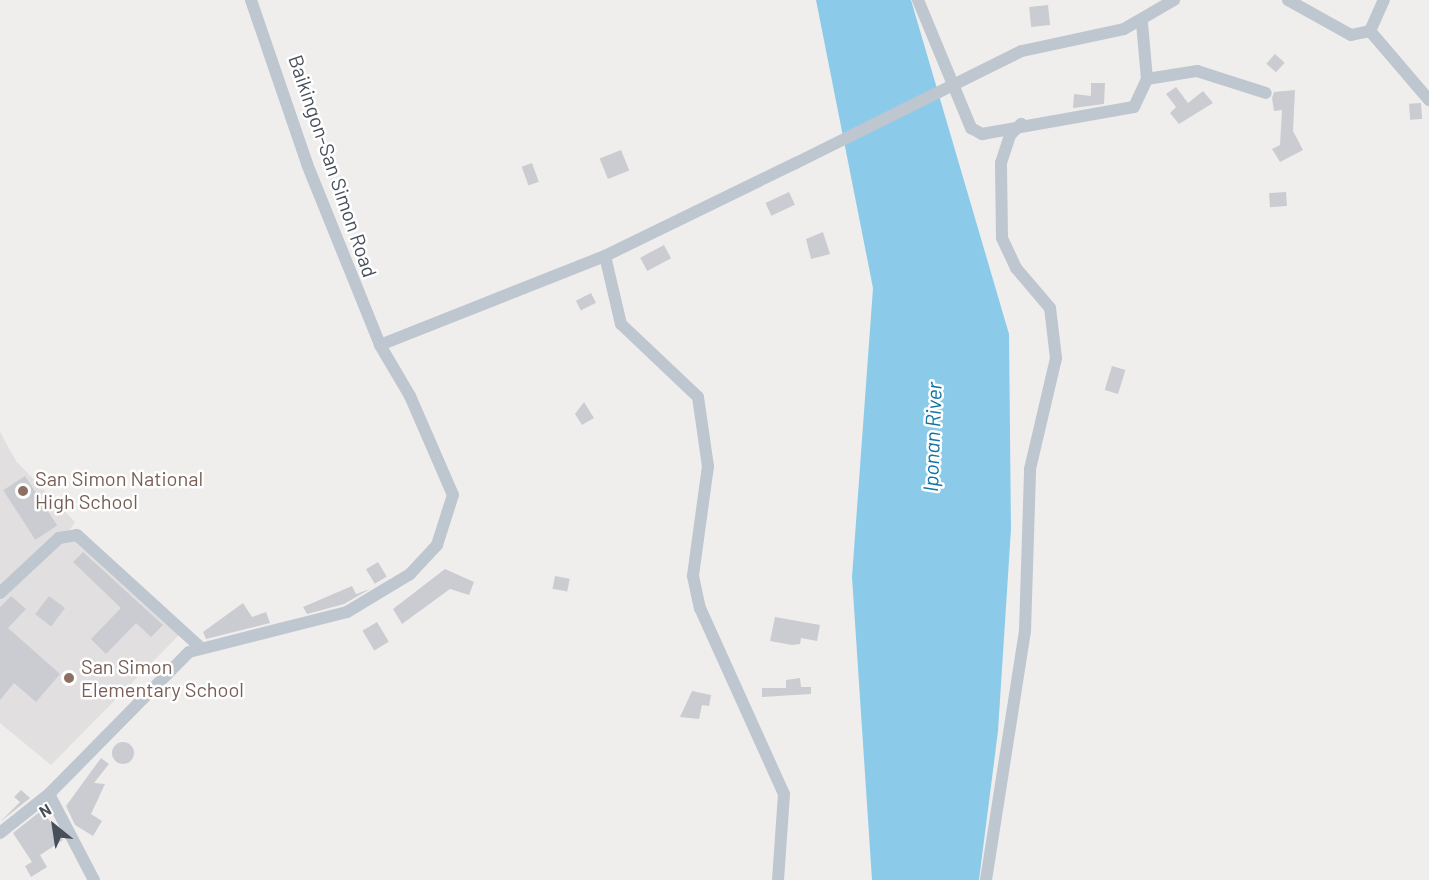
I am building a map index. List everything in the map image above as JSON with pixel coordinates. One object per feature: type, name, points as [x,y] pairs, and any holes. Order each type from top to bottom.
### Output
[{"type":"street","name":"Baikingon-San Simon Road","points":[[201,648],[347,612],[410,574],[437,545],[453,495],[410,396],[380,345],[311,175],[251,0]]},
{"type":"street","points":[[918,0],[971,128],[993,133],[1021,124],[1126,113],[1144,95],[1147,80],[1142,23]]},
{"type":"street","points":[[380,345],[605,256],[1022,51],[1142,23],[1174,0]]},
{"type":"street","points":[[1288,0],[1342,33],[1370,31]]},
{"type":"street","points":[[1370,31],[1384,0]]},
{"type":"street","points":[[1370,31],[1429,100]]},
{"type":"street","points":[[1147,80],[1197,71],[1266,93]]},
{"type":"street","points":[[987,880],[1025,631],[1030,469],[1056,358],[1050,308],[1012,262],[1002,238],[1001,163],[1010,135],[1021,124]]},
{"type":"street","points":[[605,256],[621,324],[698,397],[708,466],[693,576],[700,608],[784,794],[778,880]]},
{"type":"street","points":[[0,593],[58,538],[77,535],[201,648],[159,677],[49,794],[0,833]]},
{"type":"street","points":[[49,794],[94,880]]},
{"type":"shaded area","name":"San Simon Elementary School","points":[[0,432],[16,461],[75,522],[63,540],[86,538],[181,633],[51,765],[0,723]]},
{"type":"water","name":"Iponan River","points":[[816,0],[911,0],[1009,334],[1011,529],[998,731],[979,880],[872,880],[852,577],[873,288]]},
{"type":"building","points":[[1048,5],[1050,25],[1031,27],[1029,7]]},
{"type":"building","points":[[1275,54],[1285,63],[1276,72],[1266,64]]},
{"type":"building","points":[[1091,83],[1105,83],[1104,104],[1073,108],[1074,94],[1091,96]]},
{"type":"building","points":[[1176,87],[1188,103],[1203,91],[1213,103],[1179,124],[1170,113],[1176,107],[1166,94]]},
{"type":"building","points":[[1295,90],[1293,131],[1303,150],[1280,162],[1272,149],[1280,145],[1282,110],[1274,111],[1272,98],[1274,92]]},
{"type":"building","points":[[1421,103],[1422,119],[1410,120],[1409,104]]},
{"type":"building","points":[[621,150],[629,170],[608,179],[600,159]]},
{"type":"building","points":[[532,163],[539,182],[529,186],[522,167]]},
{"type":"building","points":[[789,192],[795,205],[771,216],[765,203]]},
{"type":"building","points":[[1286,192],[1287,206],[1270,207],[1269,193]]},
{"type":"building","points":[[823,232],[830,254],[811,259],[806,239]]},
{"type":"building","points":[[664,245],[671,258],[647,271],[640,258]]},
{"type":"building","points":[[591,293],[596,303],[581,311],[576,301]]},
{"type":"building","points":[[1112,366],[1125,370],[1118,394],[1105,390]]},
{"type":"building","points":[[584,402],[594,418],[582,425],[575,414]]},
{"type":"building","points":[[25,476],[57,525],[35,540],[3,490]]},
{"type":"building","points":[[83,552],[163,625],[151,637],[136,623],[106,654],[91,639],[121,608],[73,562]]},
{"type":"building","points":[[378,562],[387,577],[375,584],[366,569]]},
{"type":"building","points":[[445,569],[474,582],[469,595],[450,589],[402,624],[393,609]]},
{"type":"building","points":[[555,576],[570,579],[567,592],[553,589]]},
{"type":"building","points":[[352,586],[356,594],[370,589],[344,604],[307,614],[303,607]]},
{"type":"building","points":[[11,596],[26,609],[8,628],[60,674],[36,702],[14,683],[0,700],[0,607]]},
{"type":"building","points":[[49,596],[65,608],[51,626],[35,614]]},
{"type":"building","points":[[243,603],[252,617],[266,612],[270,623],[206,639],[203,632]]},
{"type":"building","points":[[775,617],[820,625],[817,641],[801,638],[800,644],[792,645],[770,641]]},
{"type":"building","points":[[377,622],[389,642],[374,650],[362,631]]},
{"type":"building","points":[[800,678],[801,687],[811,687],[811,694],[762,697],[762,688],[786,688],[786,680]]},
{"type":"building","points":[[692,691],[711,695],[709,706],[702,705],[699,719],[680,717]]},
{"type":"building","points":[[119,742],[127,742],[134,749],[134,757],[127,764],[119,764],[112,757],[112,749]]},
{"type":"building","points":[[101,758],[109,764],[94,783],[105,784],[91,814],[102,821],[93,836],[75,825],[66,806]]},
{"type":"building","points":[[21,790],[30,798],[0,822],[20,802],[14,797]]},
{"type":"building","points":[[42,810],[63,840],[40,855],[47,867],[31,877],[25,866],[32,862],[13,833]]},
{"type":"place","name":"San Simon National High School","points":[[23,491]]},
{"type":"place","name":"San Simon Elementary School","points":[[69,678]]}]
